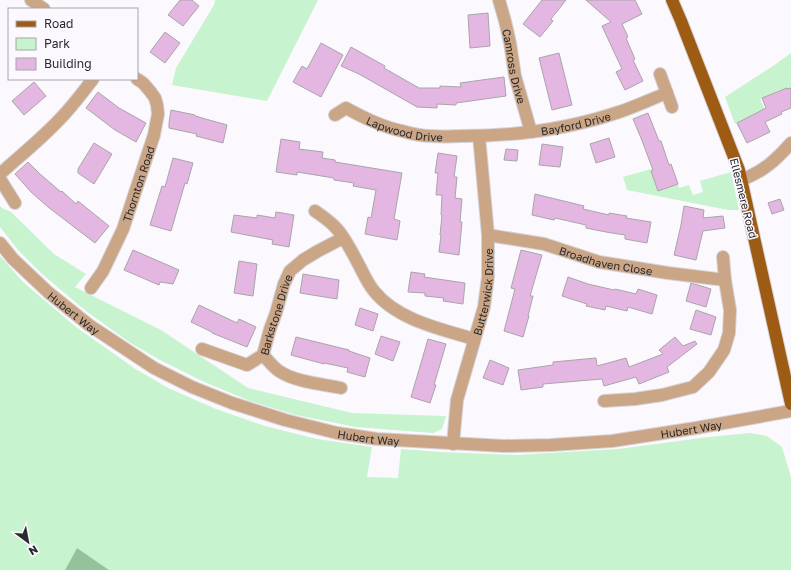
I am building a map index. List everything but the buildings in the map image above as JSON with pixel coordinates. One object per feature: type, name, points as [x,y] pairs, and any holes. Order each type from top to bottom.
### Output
[{"type":"main road","name":"Ellesmere Road","points":[[672,0],[739,170],[791,404]]},
{"type":"street","points":[[31,0],[43,8]]},
{"type":"street","name":"Camross Drive","points":[[498,0],[510,43],[515,76],[531,132]]},
{"type":"street","points":[[660,74],[672,107]]},
{"type":"street","points":[[0,174],[37,142],[60,119],[92,80]]},
{"type":"street","name":"Thornton Road","points":[[91,288],[103,271],[123,229],[157,124],[158,114],[155,98],[143,83],[138,80]]},
{"type":"street","name":"Bayford Drive","points":[[479,136],[531,132],[594,120],[620,112],[667,93]]},
{"type":"street","name":"Lapwood Drive","points":[[335,115],[346,108],[367,120],[401,131],[432,136],[479,136]]},
{"type":"street","name":"Butterwick Drive","points":[[453,444],[457,400],[484,307],[488,277],[488,235],[479,136]]},
{"type":"street","points":[[741,180],[759,172],[775,161],[791,143]]},
{"type":"street","points":[[0,179],[15,203]]},
{"type":"street","points":[[315,211],[337,229],[373,291],[385,303],[395,311],[408,317],[474,340]]},
{"type":"street","name":"Broadhaven Close","points":[[488,235],[544,244],[600,262],[725,280]]},
{"type":"street","name":"Barkstone Drive","points":[[202,349],[247,365],[263,356],[284,284],[290,271],[303,260],[343,238]]},
{"type":"street","name":"Hubert Way","points":[[0,243],[13,259],[49,293],[89,326],[154,368],[192,387],[232,403],[277,418],[337,433],[378,440],[504,446],[551,445],[612,441],[791,411]]},
{"type":"street","points":[[604,401],[635,399],[662,395],[693,386],[709,372],[724,350],[729,333],[730,310],[723,257]]},
{"type":"street","points":[[263,356],[279,371],[293,378],[340,388]]},
{"type":"green space","points":[[215,0],[318,0],[267,101],[172,85],[176,68],[214,5]]},
{"type":"green space","points":[[791,53],[791,88],[781,92],[780,90],[760,99],[768,116],[763,118],[759,111],[735,124],[725,97]]},
{"type":"green space","points":[[651,169],[658,191],[678,184],[679,188],[689,185],[693,195],[703,192],[700,181],[731,172],[739,210],[728,210],[627,190],[623,177]]},
{"type":"green space","points":[[0,206],[11,212],[54,254],[86,274],[75,287],[161,330],[248,388],[352,413],[446,416],[442,429],[433,433],[356,427],[296,415],[250,401],[202,381],[158,359],[129,342],[86,311],[42,274],[18,250],[0,227]]},
{"type":"green space","points":[[0,256],[23,282],[76,327],[134,368],[168,388],[216,409],[265,426],[317,439],[372,447],[367,477],[398,478],[401,449],[516,455],[618,449],[750,433],[767,436],[782,447],[791,477],[791,570],[109,570],[77,548],[65,570],[0,570]]},
{"type":"green space","points":[[77,548],[109,570],[65,570]]}]
